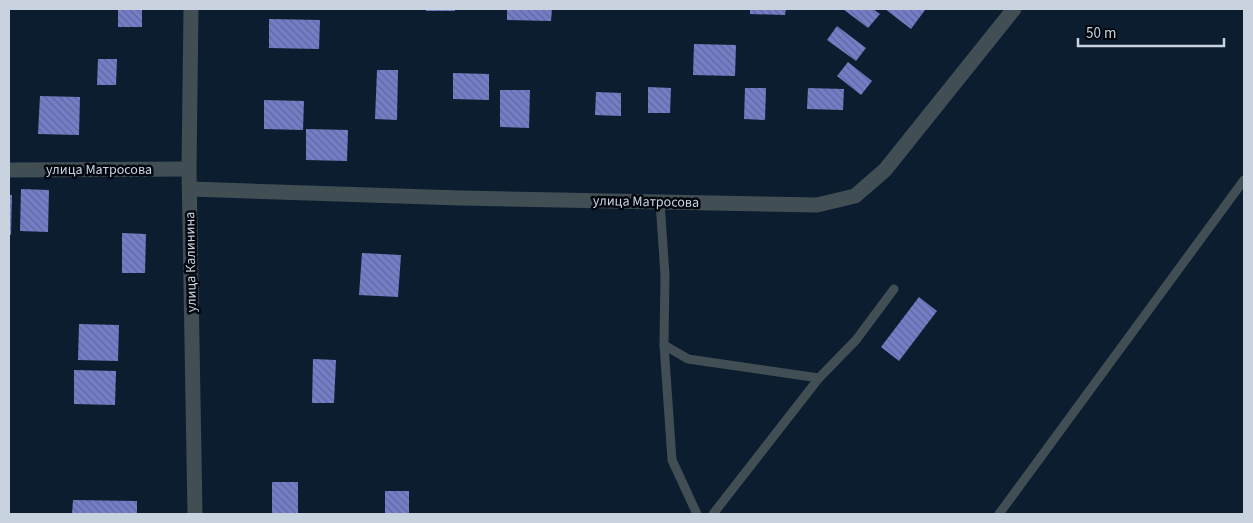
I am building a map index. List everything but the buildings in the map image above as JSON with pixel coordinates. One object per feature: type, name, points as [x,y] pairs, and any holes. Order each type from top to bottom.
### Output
[{"type":"street","name":"улица Калинина","points":[[190,9],[189,169],[195,514]]},
{"type":"street","name":"улица Матросова","points":[[190,189],[450,198],[817,205],[855,196],[886,170],[1014,9]]},
{"type":"street","name":"улица Матросова","points":[[9,170],[189,169]]},
{"type":"lane","points":[[999,514],[1244,180]]},
{"type":"lane","points":[[660,202],[665,274],[664,345],[672,460],[696,514]]},
{"type":"lane","points":[[712,514],[819,378],[856,340],[894,289]]},
{"type":"lane","points":[[664,345],[688,359],[819,378]]}]
